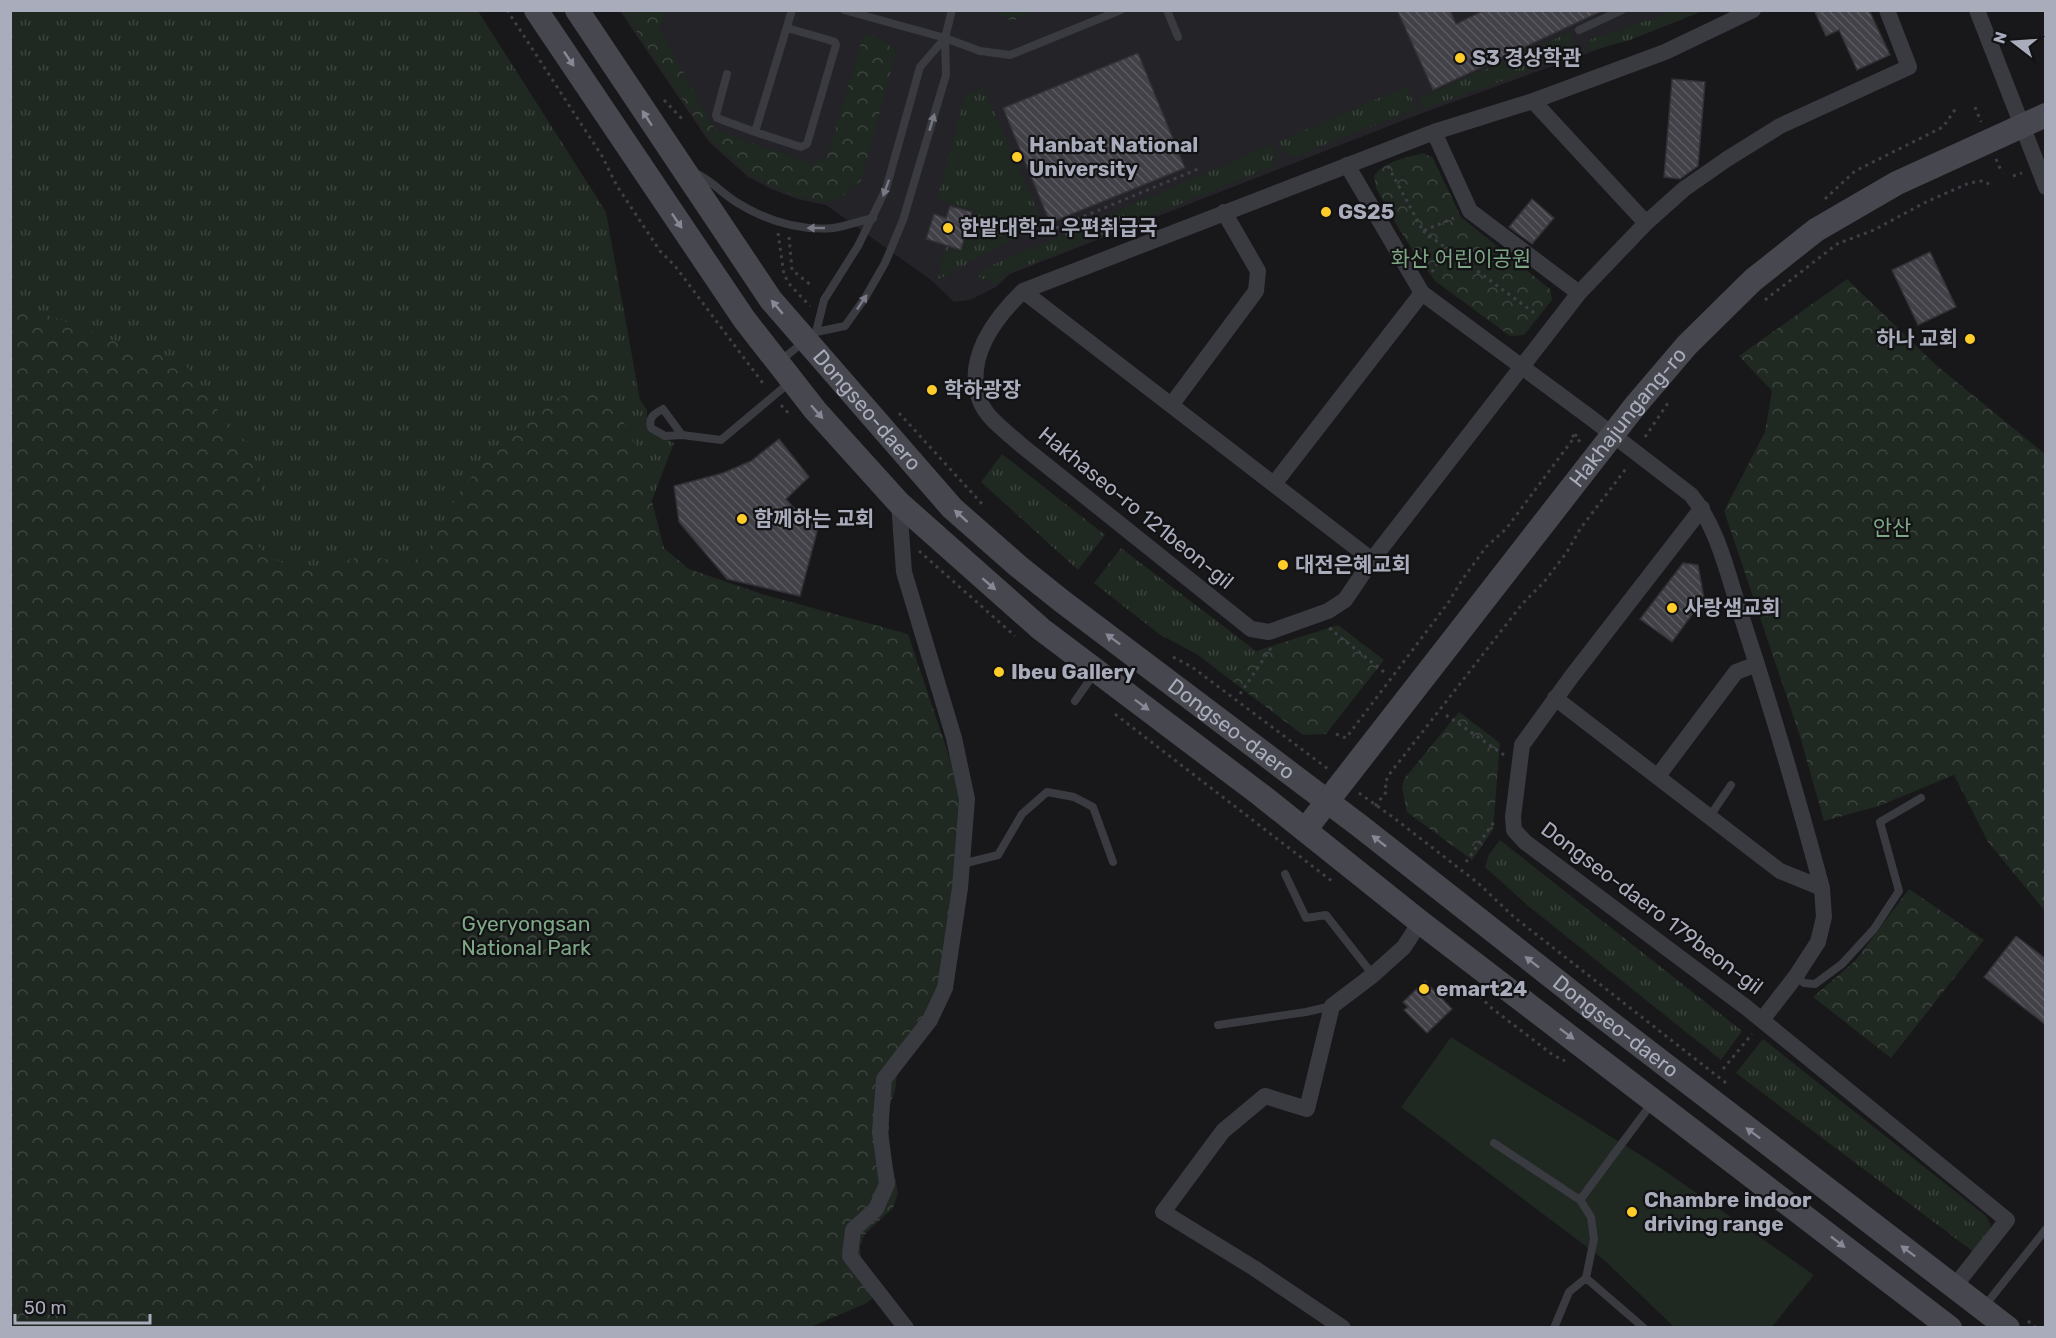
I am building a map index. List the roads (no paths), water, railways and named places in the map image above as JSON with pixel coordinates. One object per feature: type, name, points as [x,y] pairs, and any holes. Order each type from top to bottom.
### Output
[{"type":"street","name":"Dongseo-daero","points":[[536,10],[740,313],[815,410],[899,503],[1041,629],[1261,795],[1420,922],[1654,1100],[1937,1322]]},
{"type":"street","name":"Dongseo-daero","points":[[577,10],[763,289],[811,336],[952,508],[1010,559],[2008,1328]]},
{"type":"street","name":"Hakhaseo-ro 121beon-gil","points":[[1753,10],[1665,52],[1533,100],[1434,132],[1023,291],[1002,311],[980,347],[975,374],[980,401],[993,420],[1021,445],[1251,629],[1269,632],[1328,611],[1345,600],[1372,560],[1579,293],[1646,223],[1684,189],[1780,126],[1909,67],[1887,10]]},
{"type":"street","points":[[1977,10],[2046,187]]},
{"type":"street","points":[[1533,100],[1646,223]]},
{"type":"street","name":"Hakhajungang-ro","points":[[1305,830],[1613,435],[1687,345],[1753,280],[1816,230],[1897,183],[2046,115]]},
{"type":"street","points":[[1434,132],[1470,211],[1579,293]]},
{"type":"street","points":[[1274,484],[1422,293],[1347,165]]},
{"type":"street","points":[[1172,404],[1256,291],[1258,271],[1224,212]]},
{"type":"street","points":[[1023,291],[1372,560]]},
{"type":"street","name":"Dongseo-daero 179beon-gil","points":[[1422,293],[1691,495],[1714,532],[1757,664],[1822,888],[1824,917],[1818,942],[1796,976],[1762,1020]]},
{"type":"street","points":[[899,503],[904,572],[954,738],[968,799],[962,864],[945,988],[930,1020],[884,1079],[880,1132],[887,1184],[876,1209],[853,1230],[850,1256],[906,1328]]},
{"type":"street","name":"Dongseo-daero 179beon-gil","points":[[1701,508],[1555,698],[1522,745],[1513,817],[1514,830],[1525,842],[1762,1020],[2007,1220],[1954,1287]]},
{"type":"street","points":[[1658,776],[1736,672],[1757,664]]},
{"type":"street","points":[[1555,698],[1780,871],[1822,888]]},
{"type":"street","points":[[1343,1328],[1254,1268],[1163,1212],[1223,1131],[1265,1096],[1307,1109],[1332,1006],[1373,975],[1404,947],[1420,922]]},
{"type":"lane","points":[[755,132],[792,10]]},
{"type":"lane","points":[[844,10],[945,38],[980,51],[1010,55],[1121,10]]},
{"type":"lane","points":[[811,336],[844,326],[865,298],[885,263],[903,220],[946,75],[945,38],[952,10]]},
{"type":"lane","points":[[1167,10],[1178,37]]},
{"type":"lane","points":[[1579,30],[1622,10]]},
{"type":"lane","points":[[728,74],[717,118],[801,147],[807,144],[836,45],[830,40],[787,28]]},
{"type":"lane","points":[[682,435],[721,440],[785,372],[811,336],[824,300],[858,246],[886,189],[920,67],[945,38]]},
{"type":"lane","points":[[680,166],[710,180],[733,200],[753,212],[791,225],[833,228],[873,218]]},
{"type":"lane","points":[[1075,700],[1096,670]]},
{"type":"lane","points":[[1710,816],[1731,786]]},
{"type":"lane","points":[[962,864],[998,855],[1022,814],[1047,792],[1074,797],[1093,807],[1113,862]]},
{"type":"lane","points":[[1796,976],[1804,983],[1815,984],[1842,964],[1874,929],[1899,891],[1880,822],[1921,798]]},
{"type":"lane","points":[[1285,874],[1306,918],[1326,915],[1373,975]]},
{"type":"lane","points":[[1218,1025],[1332,1006]]},
{"type":"lane","points":[[1580,1200],[1654,1100]]},
{"type":"lane","points":[[1494,1143],[1580,1200],[1590,1216],[1594,1239],[1586,1278],[1569,1292],[1554,1328]]},
{"type":"lane","points":[[1983,1308],[2046,1229]]},
{"type":"lane","points":[[1586,1278],[1644,1328]]},
{"type":"place","name":"S3 경상학관","points":[[1460,58]]},
{"type":"place","name":"Hanbat National University","points":[[1017,157]]},
{"type":"place","name":"GS25","points":[[1326,212]]},
{"type":"place","name":"한밭대학교 우편취급국","points":[[948,228]]},
{"type":"place","name":"하나 교회","points":[[1970,339]]},
{"type":"place","name":"학하광장","points":[[932,390]]},
{"type":"place","name":"함께하는 교회","points":[[742,519]]},
{"type":"place","name":"대전은혜교회","points":[[1283,565]]},
{"type":"place","name":"사랑샘교회","points":[[1672,608]]},
{"type":"place","name":"Ibeu Gallery","points":[[999,672]]},
{"type":"place","name":"emart24","points":[[1424,989]]},
{"type":"place","name":"Chambre indoor driving range","points":[[1632,1212]]},
{"type":"park label","name":"화산 어린이공원","points":[[1461,259]]},
{"type":"park label","name":"안산","points":[[1892,528]]},
{"type":"park label","name":"Gyeryongsan National Park","points":[[526,936]]}]
